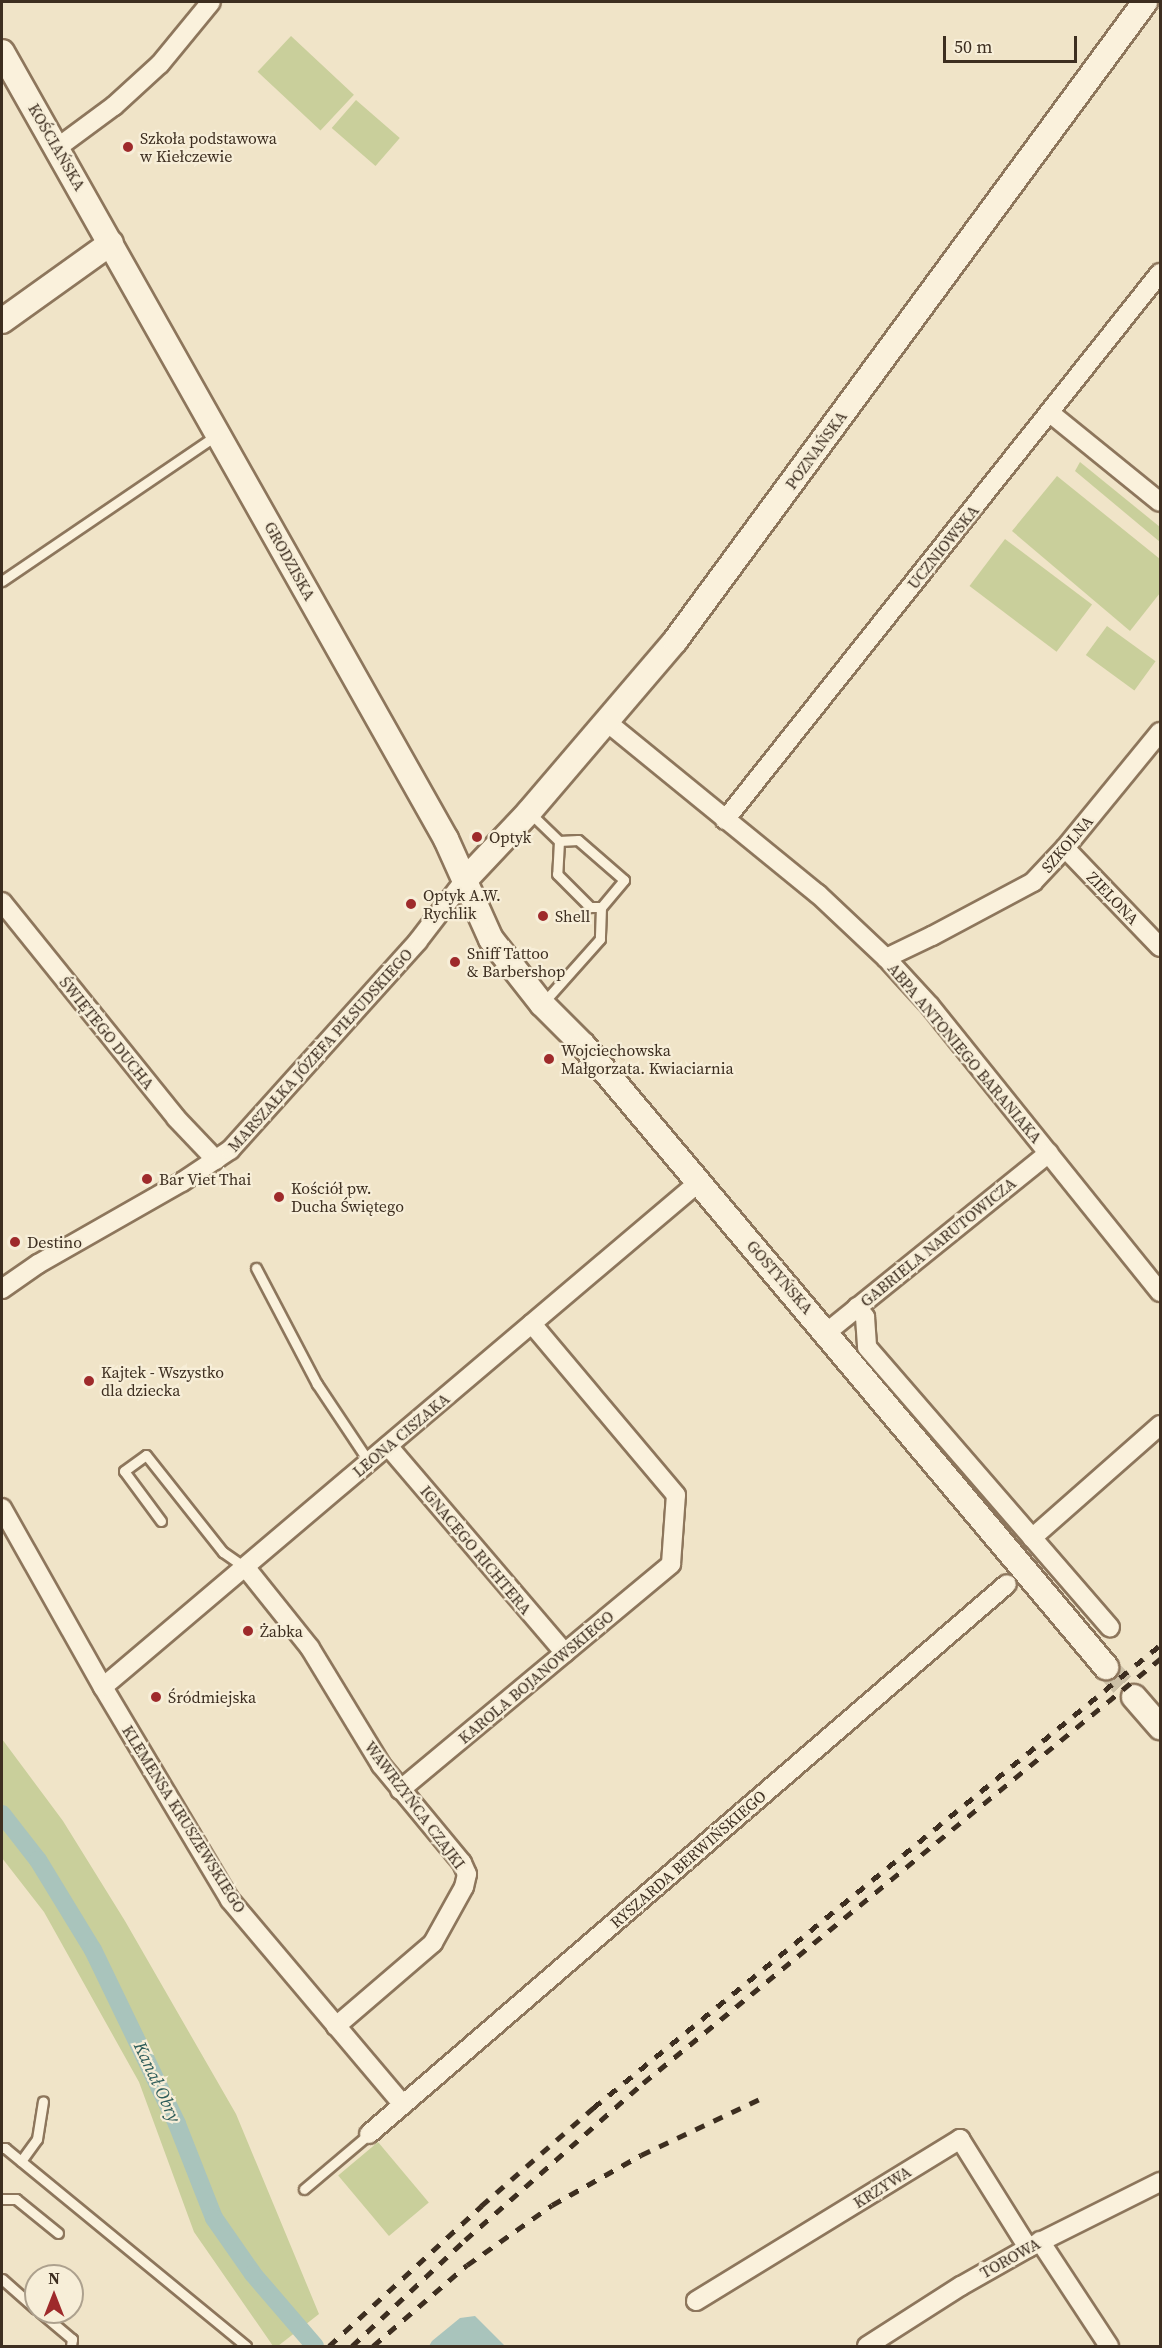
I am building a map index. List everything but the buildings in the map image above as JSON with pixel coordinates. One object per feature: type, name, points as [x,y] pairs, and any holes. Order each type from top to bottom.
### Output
[{"type":"main road","name":"POZNAŃSKA","points":[[464,881],[608,723],[675,641],[1145,2]]},
{"type":"main road","name":"KOŚCIAŃSKA","points":[[2,52],[111,243]]},
{"type":"main road","points":[[2,321],[111,243]]},
{"type":"main road","name":"GRODZISKA","points":[[111,243],[446,839],[464,881]]},
{"type":"main road","name":"GOSTYŃSKA","points":[[464,881],[491,939],[542,1004],[583,1046],[827,1332],[1106,1667]]},
{"type":"main road","points":[[1134,1697],[1161,1727]]},
{"type":"street","points":[[57,148],[114,106],[160,64],[211,2]]},
{"type":"street","name":"UCZNIOWSKA","points":[[725,820],[1161,273]]},
{"type":"street","points":[[1050,413],[1161,502]]},
{"type":"street","name":"ABPA ANTONIEGO BARANIAKA","points":[[608,723],[818,894],[886,958],[930,1006],[1161,1292]]},
{"type":"street","name":"SZKOLNA","points":[[886,958],[1033,882],[1065,849],[1161,732]]},
{"type":"street","name":"ZIELONA","points":[[1065,849],[1161,947]]},
{"type":"street","name":"MARSZAŁKA JÓZEFA PIŁSUDSKIEGO","points":[[2,1289],[38,1264],[216,1160],[242,1138],[418,941],[464,881]]},
{"type":"street","name":"ŚWIĘTEGO DUCHA","points":[[2,902],[176,1118],[216,1160]]},
{"type":"street","name":"GABRIELA NARUTOWICZA","points":[[827,1332],[1050,1153]]},
{"type":"street","name":"LEONA CISZAKA","points":[[103,1688],[699,1182]]},
{"type":"street","points":[[857,1307],[865,1317],[867,1347],[1110,1628]]},
{"type":"street","name":"KAROLA BOJANOWSKIEGO","points":[[400,1790],[671,1564],[676,1495],[532,1324]]},
{"type":"street","points":[[1032,1538],[1161,1425]]},
{"type":"street","name":"IGNACEGO RICHTERA","points":[[388,1446],[565,1653]]},
{"type":"street","name":"KLEMENSA KRUSZEWSKIEGO","points":[[2,1508],[103,1688],[230,1900],[402,2105]]},
{"type":"street","name":"WAWRZYŃCA CZAJKI","points":[[246,1568],[310,1648],[381,1765],[462,1863],[467,1874],[464,1887],[433,1943],[336,2026]]},
{"type":"street","name":"RYSZARDA BERWIŃSKIEGO","points":[[369,2134],[1007,1584]]},
{"type":"street","name":"KRZYWA","points":[[696,2301],[960,2139],[1109,2346]]},
{"type":"street","name":"TOROWA","points":[[867,2346],[961,2286],[1034,2244],[1161,2182]]},
{"type":"lane","points":[[2,581],[219,434]]},
{"type":"lane","points":[[529,812],[559,841],[578,840],[624,880],[601,907],[600,939],[542,1004]]},
{"type":"lane","points":[[559,841],[557,874],[590,907],[601,907]]},
{"type":"lane","points":[[256,1268],[317,1384],[369,1462]]},
{"type":"lane","points":[[160,1521],[124,1471],[146,1455],[223,1552],[246,1568]]},
{"type":"lane","points":[[21,2161],[37,2139],[43,2101]]},
{"type":"lane","points":[[304,2189],[369,2134]]},
{"type":"lane","points":[[2,2148],[5,2148],[246,2346]]},
{"type":"lane","points":[[2,2199],[16,2199],[58,2233]]},
{"type":"lane","points":[[2,2279],[24,2298]]},
{"type":"lane","points":[[54,2324],[72,2339],[71,2346]]},
{"type":"green space","points":[[291,36],[354,95],[320,130],[258,72]]},
{"type":"green space","points":[[356,100],[400,138],[375,166],[332,128]]},
{"type":"green space","points":[[1080,462],[1160,527],[1160,542],[1075,471]]},
{"type":"green space","points":[[1057,476],[1160,559],[1160,593],[1130,631],[1012,531]]},
{"type":"green space","points":[[1005,539],[1092,605],[1057,652],[969,586]]},
{"type":"green space","points":[[1107,626],[1156,661],[1134,690],[1086,655]]},
{"type":"green space","points":[[2,1739],[63,1821],[125,1921],[236,2114],[319,2314],[278,2346],[273,2346],[194,2232],[139,2082],[44,1912],[2,1858]]},
{"type":"green space","points":[[378,2142],[429,2203],[389,2236],[338,2175]]},
{"type":"water","points":[[475,2316],[505,2346],[429,2346],[460,2318]]},
{"type":"waterway","name":"Kanał Obry","points":[[2,1814],[38,1860],[93,1950],[177,2124],[214,2218],[253,2274],[315,2346]]},
{"type":"tunnel","points":[[1106,1667],[1134,1697]]},
{"type":"railway","points":[[329,2346],[481,2206],[593,2108],[1160,1645]]},
{"type":"railway","points":[[352,2346],[465,2240],[643,2083],[1160,1659]]},
{"type":"railway","points":[[373,2346],[467,2265],[552,2205],[641,2155],[768,2095]]},
{"type":"place","name":"Szkoła podstawowa w Kiełczewie","points":[[128,147]]},
{"type":"place","name":"Optyk","points":[[477,837]]},
{"type":"place","name":"Optyk A.W. Rychlik","points":[[411,904]]},
{"type":"place","name":"Shell","points":[[543,916]]},
{"type":"place","name":"Sniff Tattoo & Barbershop","points":[[455,962]]},
{"type":"place","name":"Wojciechowska Małgorzata. Kwiaciarnia","points":[[549,1059]]},
{"type":"place","name":"Bar Viet Thai","points":[[147,1179]]},
{"type":"place","name":"Kościół pw. Ducha Świętego","points":[[279,1197]]},
{"type":"place","name":"Destino","points":[[15,1242]]},
{"type":"place","name":"Kajtek - Wszystko dla dziecka","points":[[89,1381]]},
{"type":"place","name":"Żabka","points":[[248,1631]]},
{"type":"place","name":"Śródmiejska","points":[[156,1697]]}]
